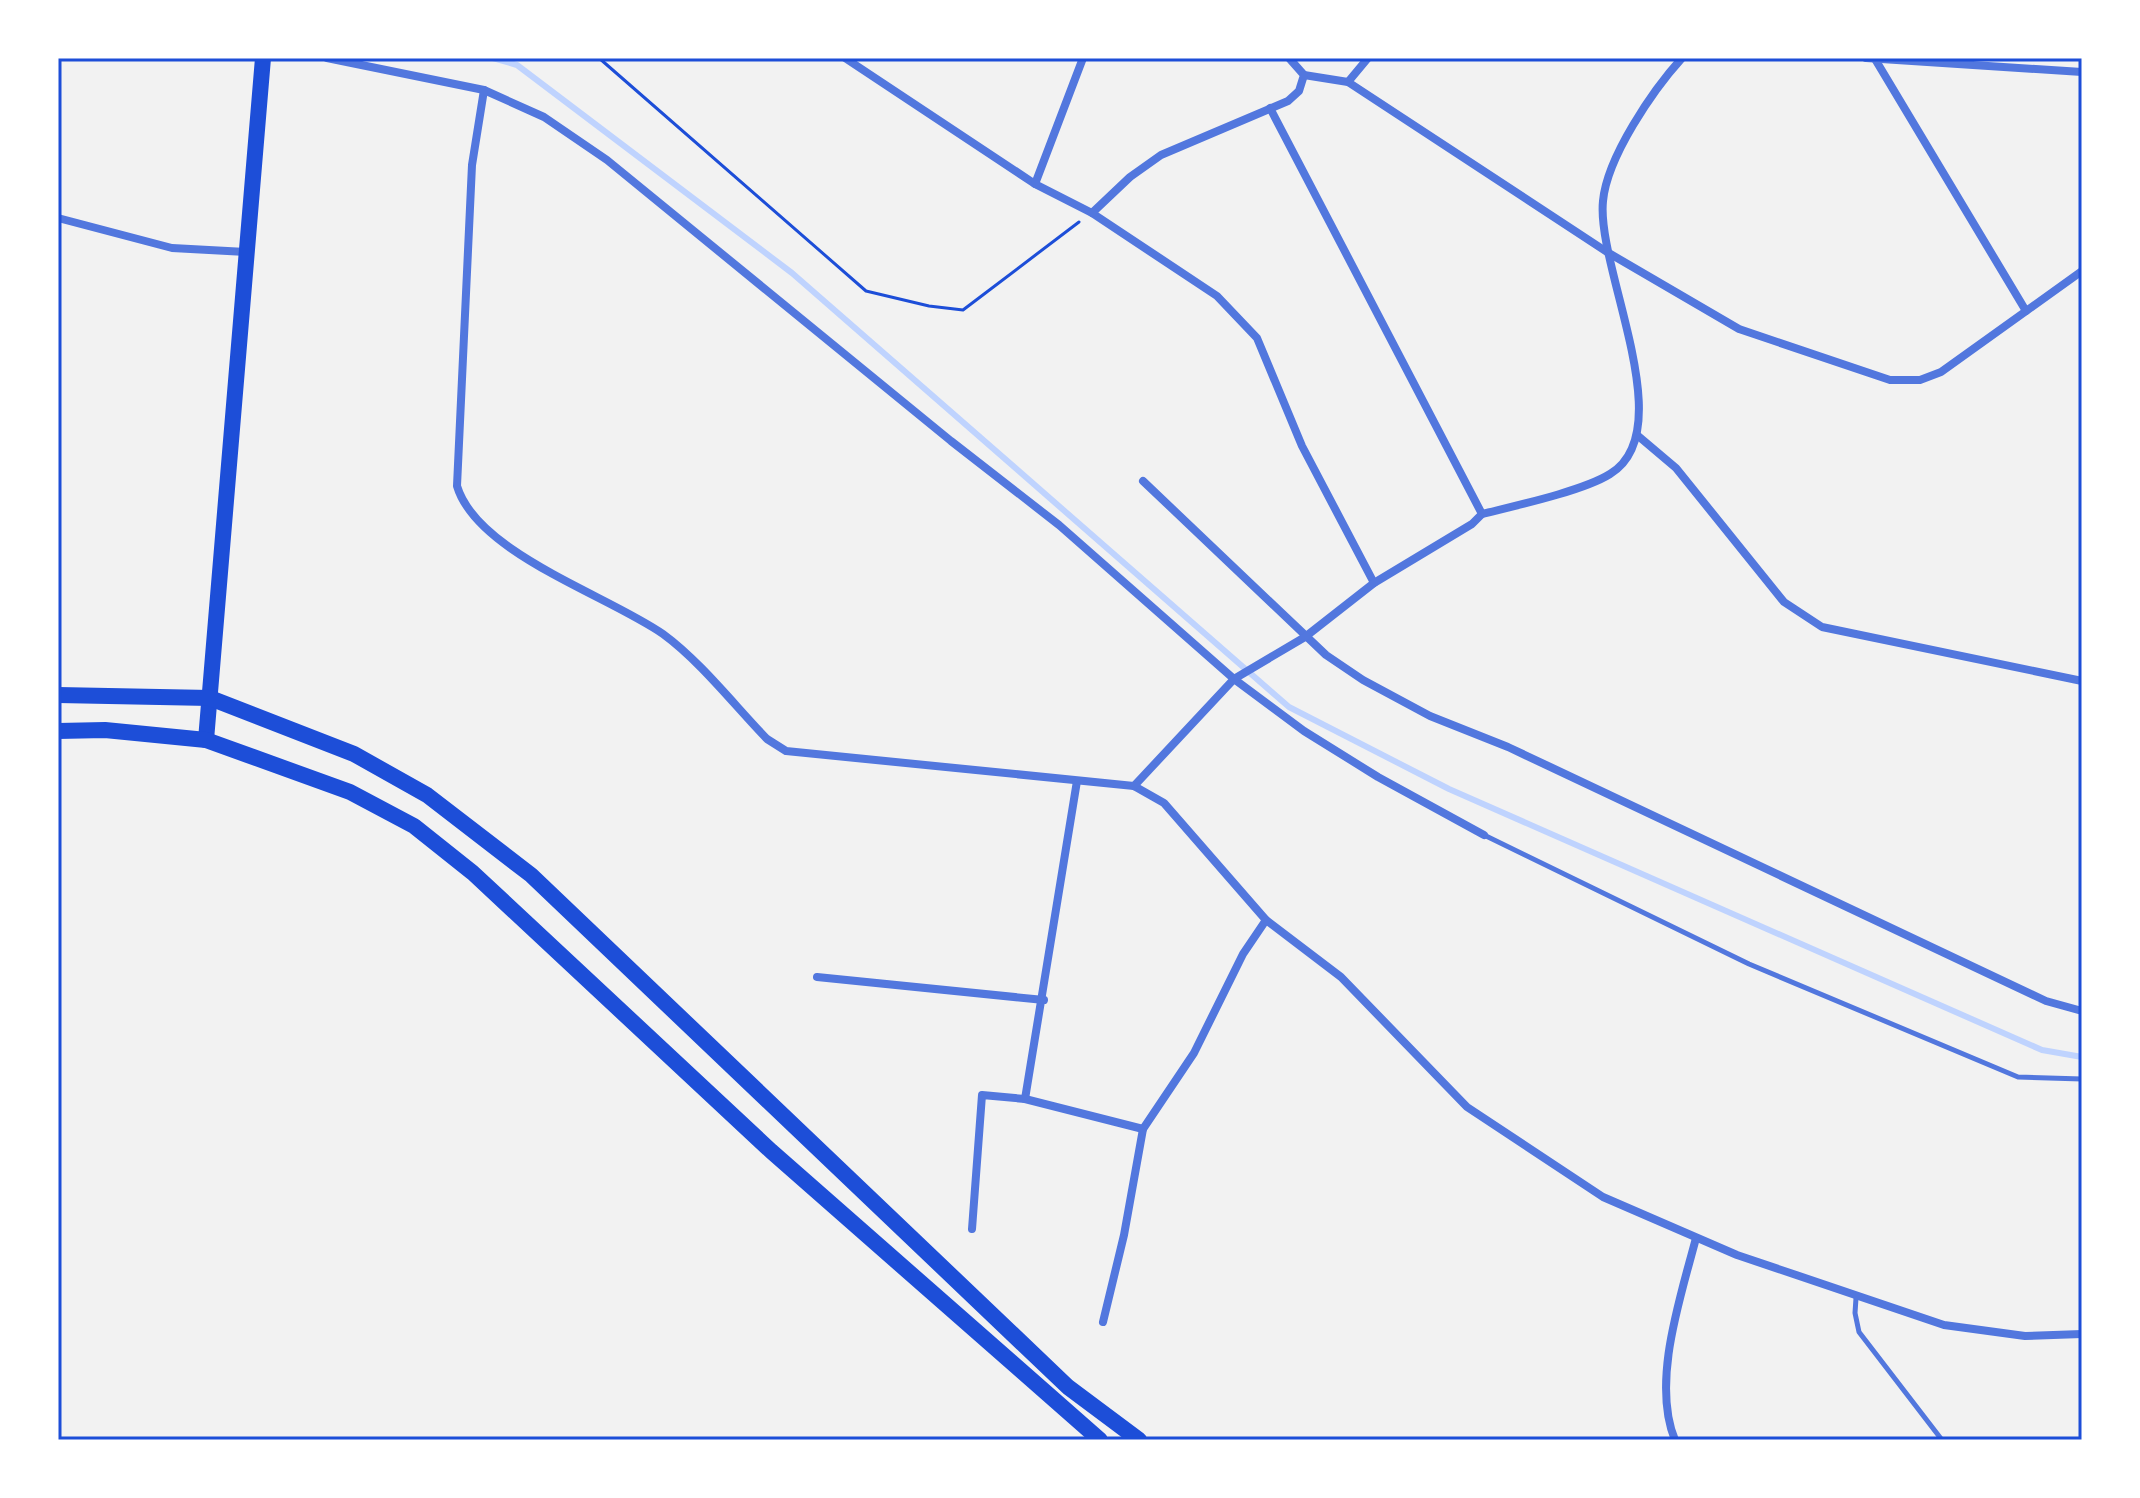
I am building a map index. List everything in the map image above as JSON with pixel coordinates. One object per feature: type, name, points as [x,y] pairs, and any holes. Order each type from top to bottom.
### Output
[{"type":"main road","points":[[206,740],[263,58]]},
{"type":"main road","points":[[58,695],[210,698],[354,754],[427,795],[531,875],[1068,1387],[1139,1440]]},
{"type":"main road","points":[[58,731],[105,730],[206,740],[350,792],[425,836],[473,873],[782,1162],[1100,1440]]},
{"type":"street","points":[[327,58],[484,90],[544,117],[607,160],[951,441],[1059,525],[1234,679],[1304,731],[1378,777],[1484,835]]},
{"type":"street","points":[[845,58],[1035,184],[1092,213],[1217,296],[1257,338],[1302,446],[1374,583]]},
{"type":"street","points":[[1035,184],[1083,58]]},
{"type":"street","points":[[1289,58],[1304,75],[1348,82],[1607,252],[1739,329],[1900,381],[1920,380],[1941,372],[2082,271]]},
{"type":"street","points":[[1348,82],[1368,58]]},
{"type":"street","points":[[1134,786],[1234,679],[1305,637],[1374,583],[1472,524],[1482,514],[1609,475],[1625,459],[1637,435],[1638,382],[1607,252],[1603,199],[1607,182],[1632,129],[1682,58]]},
{"type":"street","points":[[1871,59],[2026,311]]},
{"type":"street","points":[[1871,59],[2082,72]]},
{"type":"street","points":[[1092,213],[1130,177],[1161,155],[1288,101],[1299,91],[1304,75]]},
{"type":"street","points":[[484,90],[472,165],[457,470],[461,501],[497,540],[664,635],[767,739],[786,751],[1134,786],[1164,803],[1266,920],[1341,977],[1444,1086],[1487,1121],[1603,1197],[1696,1238],[1856,1298],[1944,1325],[2025,1336],[2082,1334]]},
{"type":"street","points":[[1270,108],[1482,514]]},
{"type":"street","points":[[58,218],[172,248],[246,252]]},
{"type":"street","points":[[1637,435],[1676,468],[1784,602],[1822,627],[2082,681]]},
{"type":"street","points":[[1143,481],[1305,637],[1363,680],[1430,716],[1508,747],[2046,1001],[2082,1011]]},
{"type":"street","points":[[1025,1099],[1044,1000],[1077,781]]},
{"type":"street","points":[[1103,1322],[1124,1235],[1143,1129],[1194,1053],[1243,954],[1266,920]]},
{"type":"street","points":[[817,977],[1044,1000]]},
{"type":"street","points":[[972,1229],[982,1095],[1025,1099],[1143,1129]]},
{"type":"street","points":[[1675,1440],[1669,1424],[1668,1342],[1696,1238]]},
{"type":"lane","points":[[1484,835],[1749,964],[2018,1077],[2082,1079]]},
{"type":"lane","points":[[1856,1298],[1859,1332],[1942,1440]]},
{"type":"path","points":[[599,58],[866,291],[929,306],[963,310],[1092,213]]},
{"type":"waterway","points":[[493,58],[517,65],[792,273],[1289,707],[1449,789],[2042,1050],[2082,1057]]}]
